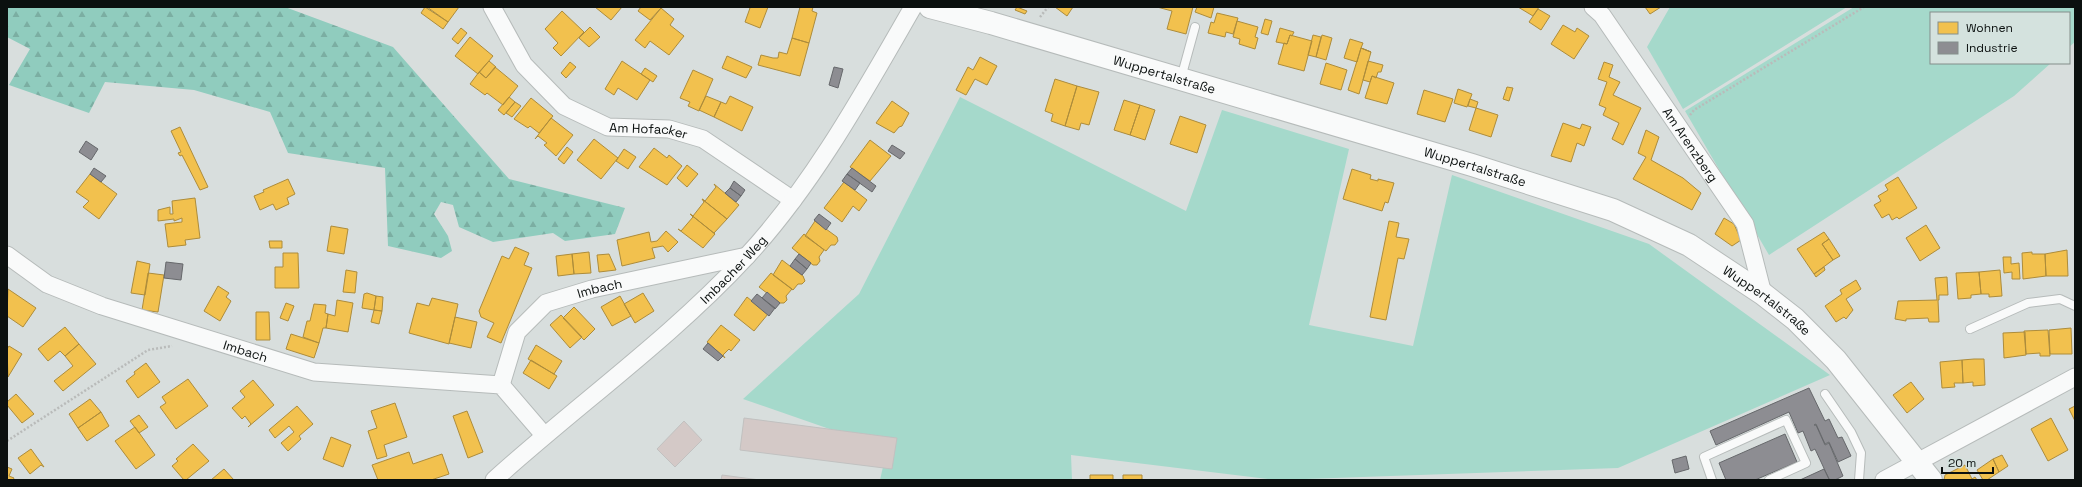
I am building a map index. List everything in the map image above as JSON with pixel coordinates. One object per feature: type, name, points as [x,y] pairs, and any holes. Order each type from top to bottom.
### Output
[{"type":"main road","name":"Wuppertalstraße","points":[[930,7],[991,23],[1472,165],[1613,210],[1689,244],[1763,294],[1795,319],[1836,360],[1931,480]]},
{"type":"street","name":"Am Hofacker","points":[[492,7],[524,65],[564,106],[608,127],[669,129],[703,139],[793,200]]},
{"type":"street","name":"Imbacher Weg","points":[[494,480],[544,435],[698,306],[747,256],[793,200],[856,106],[913,7]]},
{"type":"street","name":"Am Arenzberg","points":[[1593,7],[1602,15],[1745,224],[1763,294]]},
{"type":"street","name":"Imbach","points":[[7,255],[47,284],[102,306],[314,372],[501,385],[517,332],[546,303],[592,289],[747,256]]},
{"type":"street","points":[[1884,480],[1916,461],[2075,376]]},
{"type":"street","points":[[501,385],[544,435]]},
{"type":"lane","points":[[1181,80],[1195,27]]},
{"type":"lane","points":[[1970,329],[2028,303],[2060,299],[2075,306]]},
{"type":"lane","points":[[1825,394],[1851,432],[1861,453],[1859,480]]},
{"type":"lane","points":[[1712,480],[1704,458],[1786,420],[1806,463],[1769,480]]},
{"type":"path","points":[[1676,123],[1818,33],[1864,7]]},
{"type":"path","points":[[7,441],[148,350],[178,345]]},
{"type":"green space","points":[[7,7],[285,7],[393,47],[509,179],[625,208],[615,234],[565,241],[553,233],[493,242],[459,227],[453,205],[441,202],[434,214],[448,236],[452,251],[441,258],[388,246],[385,168],[288,153],[270,112],[194,90],[105,82],[89,113],[9,85],[30,49],[7,37]]},
{"type":"green space","points":[[1670,7],[1847,7],[1683,109],[1647,47]]},
{"type":"green space","points":[[1854,7],[2075,7],[2075,42],[2070,46],[2070,12],[1930,12],[1930,64],[2050,64],[2014,96],[1769,255],[1685,111]]},
{"type":"green space","points":[[960,97],[1186,211],[1222,110],[1349,149],[1309,325],[1413,346],[1452,175],[1649,244],[1830,375],[1618,468],[1277,480],[1071,455],[1072,480],[880,480],[887,449],[743,399],[859,294]]},
{"type":"building: Wohnen","points":[[425,7],[448,22],[443,29],[421,13]]},
{"type":"building: Wohnen","points":[[427,7],[459,7],[448,22]]},
{"type":"building: Wohnen","points":[[595,7],[622,7],[611,20]]},
{"type":"building: Wohnen","points":[[641,7],[661,8],[650,20],[638,11]]},
{"type":"building: Wohnen","points":[[747,7],[768,7],[760,28],[745,22],[750,8]]},
{"type":"building: Wohnen","points":[[800,7],[813,7],[812,11],[817,13],[809,43],[792,38]]},
{"type":"building: Wohnen","points":[[1017,7],[1027,11],[1025,14],[1015,10]]},
{"type":"building: Wohnen","points":[[1055,7],[1073,7],[1067,16]]},
{"type":"building: Wohnen","points":[[1157,7],[1193,7],[1186,34],[1167,29],[1172,11]]},
{"type":"building: Wohnen","points":[[1197,7],[1214,7],[1211,18],[1195,12]]},
{"type":"building: Wohnen","points":[[1518,7],[1539,7],[1533,16]]},
{"type":"building: Wohnen","points":[[1645,7],[1661,7],[1650,14]]},
{"type":"building: Wohnen","points":[[661,8],[674,19],[670,25],[684,36],[669,55],[650,41],[645,48],[635,40]]},
{"type":"building: Wohnen","points":[[1538,9],[1550,16],[1541,30],[1529,22]]},
{"type":"building: Wohnen","points":[[562,11],[584,32],[561,56],[553,48],[558,43],[545,29]]},
{"type":"building: Wohnen","points":[[1217,13],[1238,18],[1233,34],[1226,32],[1225,37],[1208,33],[1211,22],[1214,23]]},
{"type":"building: Wohnen","points":[[1265,19],[1272,21],[1268,35],[1261,33]]},
{"type":"building: Wohnen","points":[[1237,21],[1258,27],[1255,37],[1258,38],[1255,49],[1239,44],[1240,39],[1233,37]]},
{"type":"building: Wohnen","points":[[1563,25],[1575,32],[1577,28],[1589,36],[1574,59],[1551,44]]},
{"type":"building: Wohnen","points":[[590,27],[600,37],[589,47],[579,38]]},
{"type":"building: Wohnen","points":[[461,28],[467,33],[458,44],[452,39]]},
{"type":"building: Wohnen","points":[[1280,28],[1294,32],[1292,36],[1290,35],[1287,44],[1276,42]]},
{"type":"building: Wohnen","points":[[1290,35],[1312,41],[1304,71],[1278,64],[1284,43],[1287,44]]},
{"type":"building: Wohnen","points":[[1313,35],[1321,37],[1316,57],[1308,55]]},
{"type":"building: Wohnen","points":[[1322,35],[1332,38],[1326,60],[1316,57]]},
{"type":"building: Wohnen","points":[[470,37],[493,56],[478,74],[455,56]]},
{"type":"building: Wohnen","points":[[792,38],[809,43],[800,76],[758,65],[761,55],[778,58],[779,52],[787,54]]},
{"type":"building: Wohnen","points":[[1350,39],[1363,43],[1357,62],[1344,58]]},
{"type":"building: Wohnen","points":[[1361,48],[1371,52],[1359,94],[1348,90]]},
{"type":"building: Wohnen","points":[[727,56],[752,67],[746,78],[722,68]]},
{"type":"building: Wohnen","points":[[980,57],[997,66],[987,85],[975,79],[966,95],[956,90],[968,67],[973,70]]},
{"type":"building: Wohnen","points":[[489,61],[496,67],[486,78],[479,72]]},
{"type":"building: Wohnen","points":[[622,61],[650,80],[637,100],[618,88],[614,95],[605,89]]},
{"type":"building: Wohnen","points":[[1368,61],[1383,65],[1381,72],[1378,72],[1376,78],[1372,76],[1370,82],[1363,80]]},
{"type":"building: Wohnen","points":[[570,62],[576,67],[566,78],[561,73]]},
{"type":"building: Wohnen","points":[[1604,62],[1613,65],[1609,77],[1620,82],[1613,95],[1641,108],[1623,145],[1612,139],[1619,123],[1603,115],[1606,108],[1599,105],[1607,82],[1598,79]]},
{"type":"building: Wohnen","points":[[1326,63],[1347,70],[1341,90],[1320,84]]},
{"type":"building: Wohnen","points":[[495,67],[518,86],[503,105],[487,93],[485,95],[470,84],[479,72],[486,78]]},
{"type":"building: Wohnen","points":[[645,68],[657,76],[653,82],[641,74]]},
{"type":"building: Wohnen","points":[[693,70],[713,79],[699,111],[688,106],[690,102],[680,98]]},
{"type":"building: Wohnen","points":[[1372,76],[1394,83],[1387,104],[1365,98]]},
{"type":"building: Wohnen","points":[[1055,79],[1077,86],[1065,126],[1051,121],[1053,114],[1045,111]]},
{"type":"building: Wohnen","points":[[1077,86],[1099,92],[1089,125],[1081,123],[1079,130],[1065,126]]},
{"type":"building: Wohnen","points":[[1507,87],[1513,88],[1509,101],[1503,99]]},
{"type":"building: Wohnen","points":[[1458,89],[1472,94],[1467,107],[1454,103]]},
{"type":"building: Wohnen","points":[[1424,90],[1453,99],[1445,122],[1417,114]]},
{"type":"building: Wohnen","points":[[706,96],[721,102],[714,117],[699,110]]},
{"type":"building: Wohnen","points":[[730,96],[753,107],[742,131],[714,117],[721,102],[726,104]]},
{"type":"building: Wohnen","points":[[509,97],[515,102],[504,115],[498,110]]},
{"type":"building: Wohnen","points":[[531,98],[553,116],[539,133],[530,126],[528,128],[514,119]]},
{"type":"building: Wohnen","points":[[1470,99],[1478,102],[1476,108],[1468,106]]},
{"type":"building: Wohnen","points":[[1124,100],[1140,105],[1130,135],[1114,130]]},
{"type":"building: Wohnen","points":[[892,101],[909,113],[902,126],[899,127],[894,133],[876,123]]},
{"type":"building: Wohnen","points":[[515,102],[521,106],[512,117],[506,113]]},
{"type":"building: Wohnen","points":[[1140,105],[1155,110],[1145,140],[1130,135]]},
{"type":"building: Wohnen","points":[[1476,108],[1498,115],[1491,137],[1469,130]]},
{"type":"building: Wohnen","points":[[1180,116],[1206,125],[1197,153],[1170,144]]},
{"type":"building: Wohnen","points":[[551,118],[573,135],[556,156],[544,145],[547,143],[538,136],[535,139]]},
{"type":"building: Wohnen","points":[[1563,123],[1580,129],[1582,124],[1591,127],[1584,146],[1577,143],[1571,162],[1551,156]]},
{"type":"building: Wohnen","points":[[180,127],[208,187],[200,190],[182,155],[180,156],[178,153],[181,152],[171,131]]},
{"type":"building: Wohnen","points":[[1646,130],[1659,137],[1651,160],[1683,178],[1701,193],[1692,210],[1633,179],[1646,157],[1638,153]]},
{"type":"building: Wohnen","points":[[594,139],[618,158],[601,179],[577,160]]},
{"type":"building: Wohnen","points":[[870,140],[891,156],[870,181],[850,167]]},
{"type":"building: Wohnen","points":[[567,147],[573,152],[564,164],[558,159]]},
{"type":"building: Wohnen","points":[[654,148],[667,158],[669,155],[682,166],[667,185],[639,167]]},
{"type":"building: Wohnen","points":[[624,149],[636,157],[628,169],[616,161]]},
{"type":"building: Wohnen","points":[[687,165],[698,174],[687,187],[677,178]]},
{"type":"building: Wohnen","points":[[1352,169],[1371,175],[1370,179],[1378,181],[1378,179],[1394,183],[1388,203],[1385,202],[1382,211],[1343,199]]},
{"type":"building: Wohnen","points":[[90,174],[117,194],[99,219],[83,207],[89,201],[76,192]]},
{"type":"building: Wohnen","points":[[1898,177],[1917,208],[1899,219],[1897,217],[1892,220],[1889,214],[1882,218],[1874,205],[1881,201],[1878,196],[1888,190],[1885,185]]},
{"type":"building: Wohnen","points":[[288,179],[295,194],[287,198],[289,204],[276,210],[273,204],[260,210],[254,196],[264,192],[263,190]]},
{"type":"building: Wohnen","points":[[844,182],[867,200],[859,211],[853,206],[842,222],[824,208]]},
{"type":"building: Wohnen","points":[[714,184],[739,205],[727,219],[702,199],[705,201],[716,187]]},
{"type":"building: Wohnen","points":[[195,198],[200,238],[185,240],[186,245],[168,247],[165,224],[182,222],[182,218],[174,221],[174,219],[158,221],[158,210],[170,207],[170,214],[173,214],[172,201]]},
{"type":"building: Wohnen","points":[[702,199],[727,219],[714,233],[715,234],[690,214],[693,216],[704,202]]},
{"type":"building: Wohnen","points":[[690,214],[715,234],[703,248],[678,229],[681,231],[693,217]]},
{"type":"building: Wohnen","points":[[1724,218],[1734,224],[1741,240],[1732,246],[1715,234]]},
{"type":"building: Wohnen","points":[[815,221],[837,237],[838,241],[835,245],[831,245],[826,251],[805,236]]},
{"type":"building: Wohnen","points":[[1389,221],[1399,223],[1396,237],[1409,239],[1404,259],[1398,258],[1386,320],[1370,317]]},
{"type":"building: Wohnen","points":[[1926,225],[1940,248],[1920,261],[1906,238]]},
{"type":"building: Wohnen","points":[[331,226],[348,229],[344,254],[327,251]]},
{"type":"building: Wohnen","points":[[666,231],[678,242],[668,252],[663,246],[652,248],[655,258],[622,266],[617,240],[649,232],[651,242],[657,241]]},
{"type":"building: Wohnen","points":[[1824,232],[1829,239],[1822,244],[1833,260],[1814,274],[1797,249]]},
{"type":"building: Wohnen","points":[[804,234],[824,250],[819,257],[820,261],[817,265],[813,265],[792,248]]},
{"type":"building: Wohnen","points":[[1829,239],[1840,256],[1833,260],[1822,244]]},
{"type":"building: Wohnen","points":[[269,241],[282,241],[282,248],[270,248]]},
{"type":"building: Wohnen","points":[[515,247],[529,253],[524,265],[532,268],[501,343],[487,337],[494,323],[481,317],[479,311],[502,256],[509,259]]},
{"type":"building: Wohnen","points":[[2067,250],[2068,276],[2046,276],[2045,254]]},
{"type":"building: Wohnen","points":[[589,252],[591,273],[574,274],[572,254]]},
{"type":"building: Wohnen","points":[[2032,252],[2032,254],[2045,254],[2046,276],[2023,279],[2022,253]]},
{"type":"building: Wohnen","points":[[283,253],[298,253],[299,288],[275,288],[275,267],[283,267]]},
{"type":"building: Wohnen","points":[[572,254],[574,274],[558,276],[556,256]]},
{"type":"building: Wohnen","points":[[609,254],[616,270],[599,272],[597,255]]},
{"type":"building: Wohnen","points":[[2003,257],[2011,257],[2011,264],[2019,263],[2020,279],[2012,279],[2012,272],[2004,273]]},
{"type":"building: Wohnen","points":[[782,260],[803,276],[805,281],[802,284],[798,284],[793,290],[773,275]]},
{"type":"building: Wohnen","points":[[137,261],[150,264],[145,295],[131,293]]},
{"type":"building: Wohnen","points":[[1824,267],[1825,270],[1816,277],[1814,274]]},
{"type":"building: Wohnen","points":[[346,270],[357,272],[355,293],[343,292]]},
{"type":"building: Wohnen","points":[[2000,270],[2002,296],[1989,297],[1989,294],[1981,294],[1979,272]]},
{"type":"building: Wohnen","points":[[1979,272],[1981,294],[1971,295],[1971,298],[1958,299],[1956,273]]},
{"type":"building: Wohnen","points":[[148,273],[164,275],[158,312],[142,310]]},
{"type":"building: Wohnen","points":[[771,273],[792,289],[786,296],[787,300],[784,303],[780,303],[759,287]]},
{"type":"building: Wohnen","points":[[1947,277],[1948,295],[1939,295],[1938,300],[1939,322],[1929,322],[1928,318],[1906,319],[1906,321],[1895,319],[1898,301],[1937,300],[1935,278]]},
{"type":"building: Wohnen","points":[[1856,280],[1861,289],[1846,299],[1853,310],[1846,319],[1844,317],[1836,322],[1825,306],[1842,294],[1840,290]]},
{"type":"building: Wohnen","points":[[218,286],[229,293],[226,297],[231,301],[220,321],[204,311]]},
{"type":"building: Wohnen","points":[[8,289],[36,308],[23,327],[7,316]]},
{"type":"building: Wohnen","points":[[367,293],[376,296],[374,310],[362,308],[364,294]]},
{"type":"building: Wohnen","points":[[643,293],[654,311],[635,323],[624,304]]},
{"type":"building: Wohnen","points":[[376,296],[383,297],[382,311],[374,310]]},
{"type":"building: Wohnen","points":[[620,296],[631,316],[612,326],[601,307]]},
{"type":"building: Wohnen","points":[[747,297],[768,314],[754,331],[734,315]]},
{"type":"building: Wohnen","points":[[432,298],[458,304],[449,344],[409,333],[417,303],[429,306]]},
{"type":"building: Wohnen","points":[[337,300],[353,303],[348,332],[326,328],[328,314],[335,316]]},
{"type":"building: Wohnen","points":[[286,303],[294,306],[288,321],[280,318]]},
{"type":"building: Wohnen","points":[[314,304],[326,305],[325,313],[328,314],[326,328],[323,328],[319,343],[303,337],[307,321],[310,321]]},
{"type":"building: Wohnen","points":[[574,307],[595,329],[584,340],[563,318]]},
{"type":"building: Wohnen","points":[[374,310],[382,311],[379,324],[371,322]]},
{"type":"building: Wohnen","points":[[256,312],[269,312],[270,340],[256,340]]},
{"type":"building: Wohnen","points":[[561,315],[582,337],[570,348],[550,325]]},
{"type":"building: Wohnen","points":[[455,317],[477,322],[471,348],[449,343]]},
{"type":"building: Wohnen","points":[[721,325],[740,340],[731,351],[729,349],[723,355],[725,358],[707,342]]},
{"type":"building: Wohnen","points":[[65,327],[79,344],[65,356],[60,351],[48,361],[38,349]]},
{"type":"building: Wohnen","points":[[2071,328],[2072,354],[2050,354],[2049,330]]},
{"type":"building: Wohnen","points":[[2048,330],[2050,356],[2040,356],[2040,353],[2026,354],[2024,331]]},
{"type":"building: Wohnen","points":[[2025,332],[2026,355],[2004,358],[2003,333]]},
{"type":"building: Wohnen","points":[[291,334],[319,343],[314,358],[286,349]]},
{"type":"building: Wohnen","points":[[79,344],[96,364],[63,391],[54,381],[73,366],[65,356]]},
{"type":"building: Wohnen","points":[[536,345],[562,361],[554,374],[528,359]]},
{"type":"building: Wohnen","points":[[9,346],[22,354],[8,377],[7,349]]},
{"type":"building: Wohnen","points":[[1984,359],[1985,385],[1973,386],[1973,382],[1963,383],[1962,360]]},
{"type":"building: Wohnen","points":[[531,360],[557,376],[549,389],[523,373]]},
{"type":"building: Wohnen","points":[[1962,360],[1963,383],[1954,383],[1955,387],[1942,388],[1940,362]]},
{"type":"building: Wohnen","points":[[146,363],[160,382],[138,398],[126,381],[135,374],[134,372]]},
{"type":"building: Wohnen","points":[[188,379],[208,406],[176,429],[160,407],[166,403],[162,397]]},
{"type":"building: Wohnen","points":[[253,380],[274,405],[248,427],[251,424],[245,416],[242,419],[232,408],[245,397],[240,391]]},
{"type":"building: Wohnen","points":[[1911,382],[1924,399],[1907,413],[1893,395]]},
{"type":"building: Wohnen","points":[[16,394],[34,414],[22,423],[7,405],[7,402]]},
{"type":"building: Wohnen","points":[[90,399],[101,412],[78,428],[69,414]]},
{"type":"building: Wohnen","points":[[395,403],[407,437],[384,445],[387,456],[377,459],[368,431],[377,428],[371,411]]},
{"type":"building: Wohnen","points":[[297,406],[313,424],[299,436],[301,439],[288,451],[281,443],[294,432],[289,426],[275,438],[269,430]]},
{"type":"building: Wohnen","points":[[2075,406],[2075,421],[2069,409]]},
{"type":"building: Wohnen","points":[[467,411],[483,452],[468,458],[453,416]]},
{"type":"building: Wohnen","points":[[101,412],[109,426],[87,441],[78,428]]},
{"type":"building: Wohnen","points":[[139,415],[148,427],[139,433],[130,421]]},
{"type":"building: Wohnen","points":[[2051,418],[2068,450],[2048,461],[2031,429]]},
{"type":"building: Wohnen","points":[[135,427],[155,455],[136,469],[115,441]]},
{"type":"building: Wohnen","points":[[331,437],[351,445],[343,467],[323,459]]},
{"type":"building: Wohnen","points":[[193,444],[209,461],[186,480],[184,480],[172,466],[178,461],[176,459]]},
{"type":"building: Wohnen","points":[[31,449],[44,467],[41,465],[30,474],[18,458]]},
{"type":"building: Wohnen","points":[[409,452],[413,464],[442,454],[449,474],[431,480],[378,480],[372,465]]},
{"type":"building: Wohnen","points":[[2002,455],[2008,466],[1999,472],[1993,459]]},
{"type":"building: Wohnen","points":[[1993,459],[1999,472],[1987,480],[1983,480],[1977,470]]},
{"type":"building: Wohnen","points":[[1965,465],[1972,479],[1975,477],[1977,480],[1944,480],[1945,475]]},
{"type":"building: Wohnen","points":[[7,467],[12,469],[9,476],[14,478],[13,480],[7,480]]},
{"type":"building: Wohnen","points":[[224,469],[234,480],[211,480]]},
{"type":"building: Wohnen","points":[[1090,475],[1113,475],[1113,480],[1090,480]]},
{"type":"building: Wohnen","points":[[1123,475],[1142,475],[1142,480],[1123,480]]},
{"type":"building: Industrie","points":[[834,67],[843,69],[838,88],[829,85]]},
{"type":"building: Industrie","points":[[86,141],[98,149],[91,160],[79,152]]},
{"type":"building: Industrie","points":[[892,145],[905,153],[900,159],[888,151]]},
{"type":"building: Industrie","points":[[94,168],[106,176],[101,182],[90,174]]},
{"type":"building: Industrie","points":[[852,168],[876,186],[872,192],[847,174]]},
{"type":"building: Industrie","points":[[847,174],[860,183],[855,190],[842,181]]},
{"type":"building: Industrie","points":[[734,181],[745,190],[741,196],[730,188]]},
{"type":"building: Industrie","points":[[730,188],[741,196],[736,202],[725,193]]},
{"type":"building: Industrie","points":[[819,214],[831,223],[826,230],[814,220]]},
{"type":"building: Industrie","points":[[799,254],[811,263],[807,269],[795,259]]},
{"type":"building: Industrie","points":[[795,259],[807,269],[802,275],[790,266]]},
{"type":"building: Industrie","points":[[166,262],[183,264],[181,280],[164,278]]},
{"type":"building: Industrie","points":[[767,292],[780,303],[775,309],[762,298]]},
{"type":"building: Industrie","points":[[757,294],[775,308],[769,316],[751,301]]},
{"type":"building: Industrie","points":[[708,343],[723,356],[718,361],[703,349]]},
{"type":"building: Industrie","points":[[1809,388],[1825,421],[1829,419],[1838,438],[1842,437],[1851,456],[1838,462],[1829,442],[1825,444],[1816,424],[1814,425],[1816,425],[1825,445],[1829,443],[1843,476],[1835,480],[1800,480],[1824,469],[1829,479],[1815,449],[1811,451],[1803,431],[1798,433],[1789,412],[1716,445],[1710,431]]},
{"type":"building: Industrie","points":[[1785,434],[1797,462],[1755,480],[1726,480],[1719,463]]},
{"type":"building: Industrie","points":[[1686,456],[1689,469],[1675,473],[1672,460]]},
{"type":"building: Sonstige","points":[[744,418],[897,438],[892,469],[740,450]]},
{"type":"building: Sonstige","points":[[684,421],[702,440],[675,467],[657,449]]},
{"type":"building: Sonstige","points":[[722,475],[760,480],[721,480]]}]
